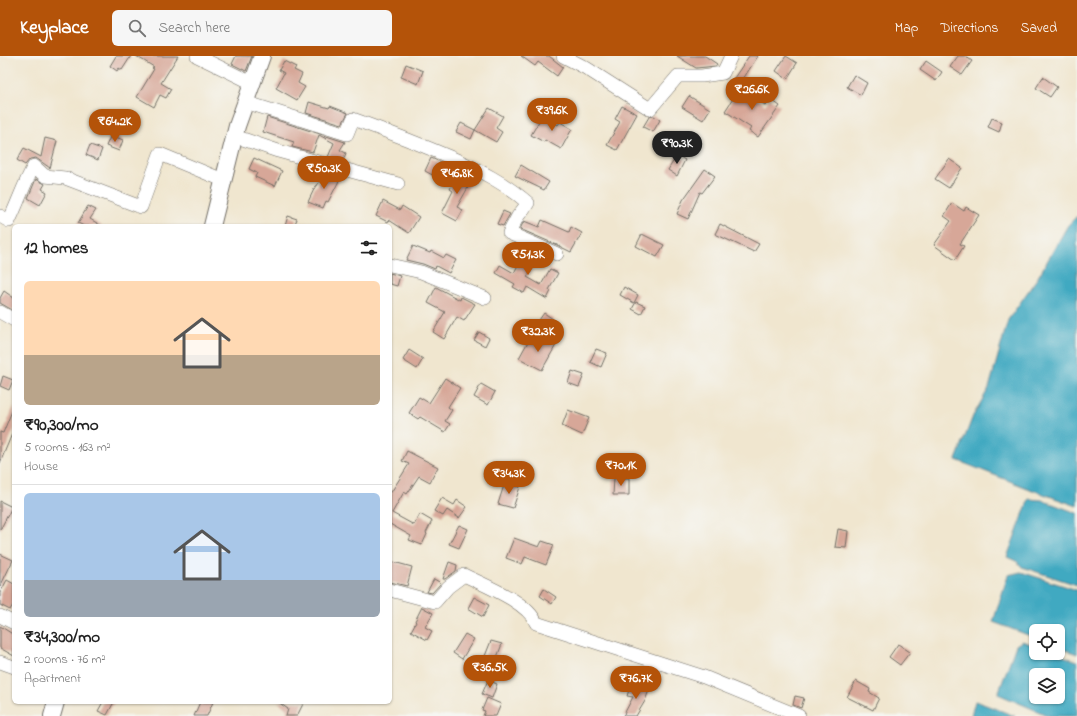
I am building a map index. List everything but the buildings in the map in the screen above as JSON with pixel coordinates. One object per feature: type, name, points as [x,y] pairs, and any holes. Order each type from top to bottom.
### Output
[{"type":"main road","points":[[212,224],[234,136],[262,56]]},
{"type":"main road","points":[[52,716],[55,704]]},
{"type":"street","points":[[197,56],[252,83]]},
{"type":"street","points":[[564,56],[586,68],[650,109],[678,76],[702,76],[723,73],[731,56]]},
{"type":"street","points":[[245,102],[347,134],[353,119],[431,149],[487,174],[515,192],[528,203],[518,216],[509,233],[557,254]]},
{"type":"street","points":[[234,136],[307,159],[398,184]]},
{"type":"street","points":[[0,216],[9,221],[28,176],[34,166],[45,176],[65,178],[141,207],[160,154],[223,180]]},
{"type":"street","points":[[392,265],[421,272],[485,298]]},
{"type":"street","points":[[0,312],[12,319]]},
{"type":"street","points":[[392,591],[435,602],[448,587],[464,575],[507,595],[533,616],[536,623],[704,677],[799,716]]},
{"type":"street","points":[[0,616],[12,622]]},
{"type":"street","points":[[0,662],[12,666]]},
{"type":"water","points":[[1077,216],[1077,506],[956,460],[973,416],[989,388],[1008,320],[1038,277],[1068,225]]},
{"type":"water","points":[[1029,499],[1042,500],[1077,513],[1077,585],[1022,567],[1016,561],[1007,557]]},
{"type":"water","points":[[1021,572],[1077,590],[1077,654],[1065,650],[1065,624],[1029,624],[1029,635],[993,622],[1008,575]]},
{"type":"water","points":[[1022,641],[1029,644],[1029,660],[1065,660],[1065,657],[1077,661],[1077,716],[1049,716],[998,694],[1016,645]]},
{"type":"water","points":[[975,701],[1015,716],[971,716]]}]
